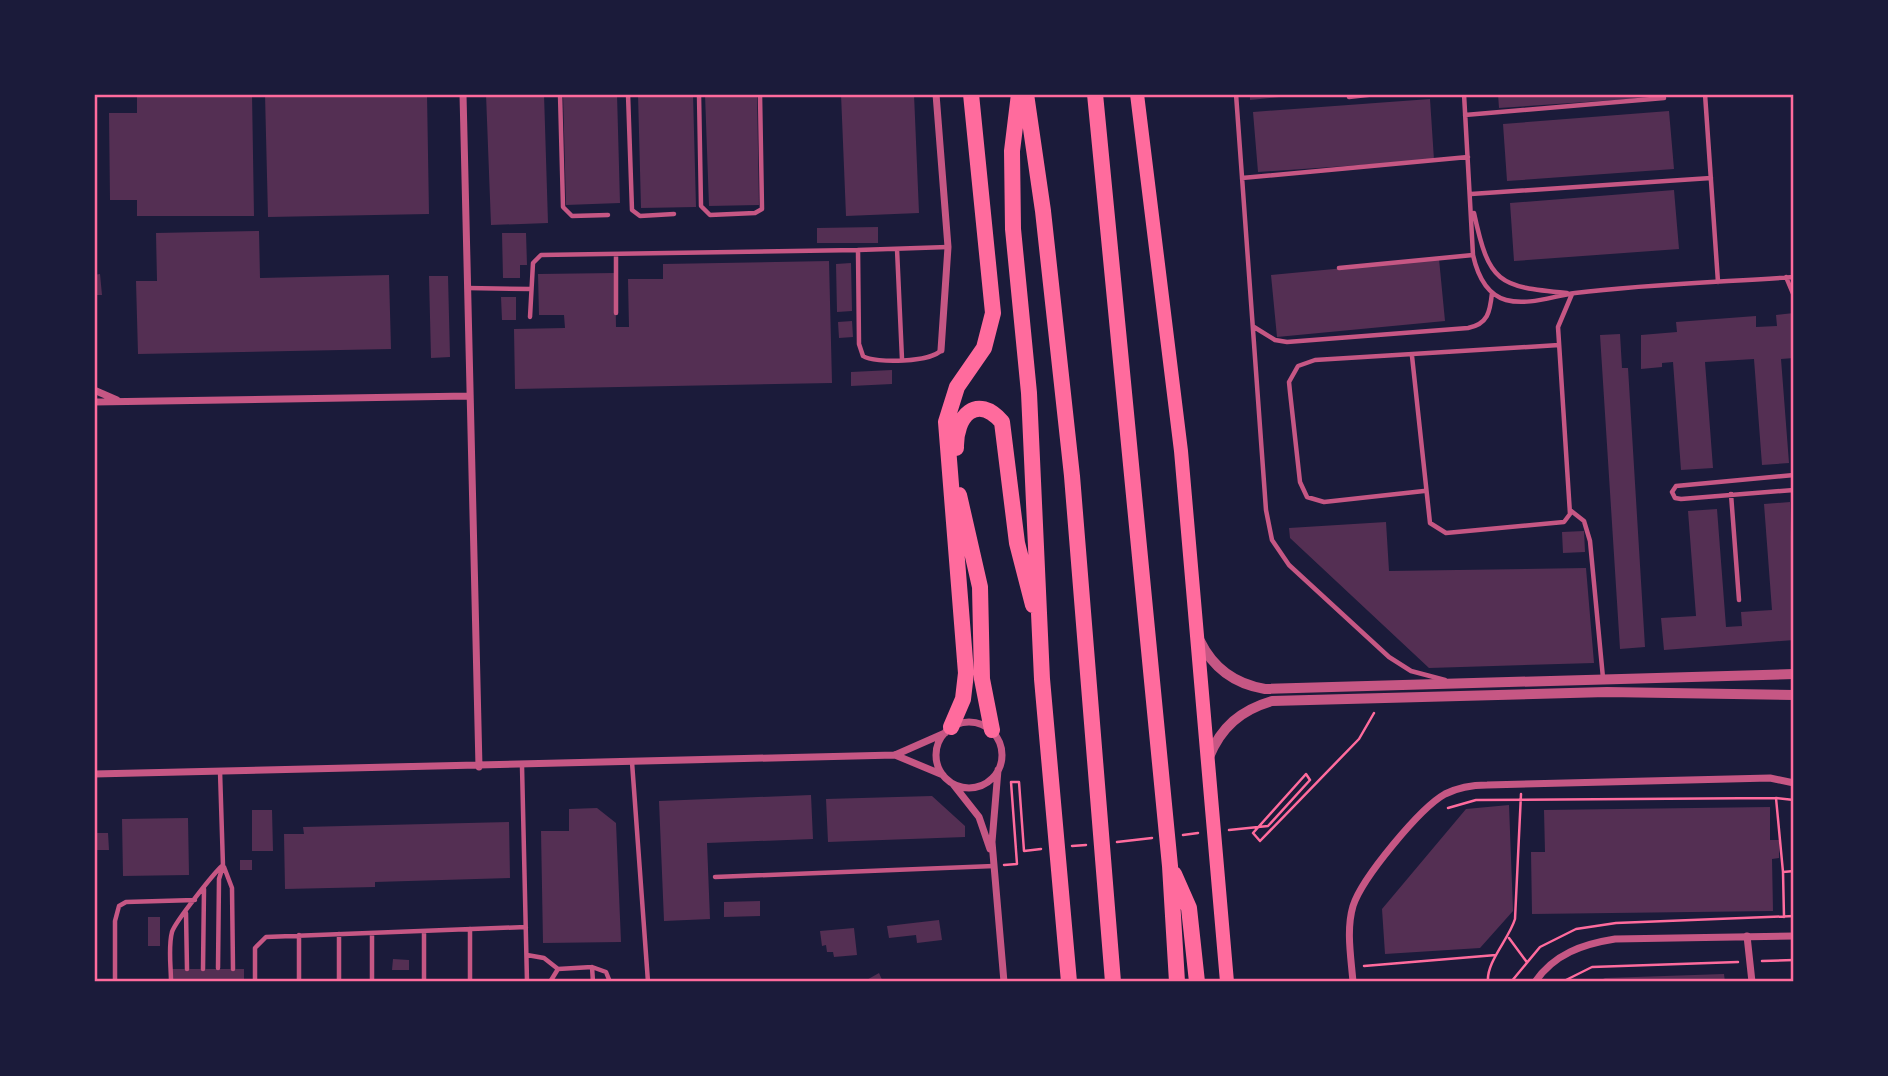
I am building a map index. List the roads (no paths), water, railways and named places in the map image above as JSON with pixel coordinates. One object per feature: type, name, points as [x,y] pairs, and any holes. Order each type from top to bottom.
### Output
[{"type":"highway","points":[[948,730],[963,699],[966,673],[946,422],[957,387],[984,348],[993,313],[971,94]]},
{"type":"highway","points":[[1020,94],[1012,151],[1013,229],[1029,393],[1039,617],[1069,982]]},
{"type":"highway","points":[[1026,94],[1043,211],[1072,476],[1113,982]]},
{"type":"highway","points":[[1095,94],[1170,866],[1177,982]]},
{"type":"highway","points":[[992,730],[982,679],[980,587],[958,481],[956,431],[962,418],[975,411],[997,416],[1005,428],[1018,552],[1024,580],[1039,617]]},
{"type":"highway","points":[[1170,866],[1189,908],[1197,982]]},
{"type":"main road","points":[[1137,94],[1177,410],[1227,982]]},
{"type":"street","points":[[463,94],[479,766]]},
{"type":"street","points":[[936,94],[947,247],[941,350]]},
{"type":"street","points":[[94,390],[121,402]]},
{"type":"street","points":[[94,402],[470,396]]},
{"type":"street","points":[[1198,638],[1223,672],[1245,684],[1265,689],[1794,674]]},
{"type":"street","points":[[1209,757],[1226,728],[1258,705],[1272,701],[1606,692],[1794,695]]},
{"type":"street","points":[[94,774],[522,766],[895,755],[967,721],[992,730],[1001,745],[993,818],[994,866],[1004,982]]},
{"type":"street","points":[[948,730],[936,754],[947,778],[979,817],[994,866]]},
{"type":"street","points":[[895,755],[971,788],[992,779],[998,770]]},
{"type":"street","points":[[1353,982],[1349,926],[1359,891],[1369,875],[1421,814],[1444,795],[1472,785],[1770,778],[1794,783]]},
{"type":"street","points":[[1747,936],[1752,982]]},
{"type":"street","points":[[1535,982],[1553,961],[1593,942],[1794,936]]},
{"type":"lane","points":[[560,94],[563,207],[572,216],[608,215]]},
{"type":"lane","points":[[628,94],[632,210],[640,216],[674,214]]},
{"type":"lane","points":[[699,94],[701,206],[710,215],[755,213],[762,209],[761,94]]},
{"type":"lane","points":[[1236,94],[1268,525],[1279,554],[1390,657],[1411,671],[1456,683]]},
{"type":"lane","points":[[1349,97],[1376,94]]},
{"type":"lane","points":[[1464,94],[1473,255],[1477,273],[1492,293],[1504,300],[1521,302],[1572,294],[1794,277]]},
{"type":"lane","points":[[1705,94],[1718,282]]},
{"type":"lane","points":[[1465,115],[1664,98]]},
{"type":"lane","points":[[1242,178],[1468,157]]},
{"type":"lane","points":[[1471,196],[1711,178]]},
{"type":"lane","points":[[1471,196],[1487,264],[1498,276],[1527,290],[1572,294]]},
{"type":"lane","points":[[530,317],[533,263],[541,256],[947,247]]},
{"type":"lane","points":[[897,249],[902,359]]},
{"type":"lane","points":[[858,250],[859,351],[868,359],[930,359],[941,350]]},
{"type":"lane","points":[[616,255],[616,313]]},
{"type":"lane","points":[[1339,268],[1473,255]]},
{"type":"lane","points":[[1786,277],[1794,296]]},
{"type":"lane","points":[[467,288],[531,289]]},
{"type":"lane","points":[[1254,327],[1275,340],[1287,342],[1468,328],[1479,326],[1487,319],[1492,293]]},
{"type":"lane","points":[[1412,356],[1424,491],[1430,523],[1446,533],[1564,522],[1569,509],[1558,327],[1572,294]]},
{"type":"lane","points":[[1424,491],[1324,502],[1307,497],[1300,482],[1290,392],[1292,373],[1306,362],[1559,345]]},
{"type":"lane","points":[[1794,475],[1676,486],[1672,492],[1675,498],[1682,499],[1794,490]]},
{"type":"lane","points":[[1731,494],[1739,600]]},
{"type":"lane","points":[[1569,509],[1584,521],[1590,541],[1603,679]]},
{"type":"lane","points":[[632,762],[648,982]]},
{"type":"lane","points":[[522,766],[527,982]]},
{"type":"lane","points":[[218,968],[219,879],[223,866],[220,771]]},
{"type":"lane","points":[[171,982],[172,932],[223,866]]},
{"type":"lane","points":[[223,866],[232,888],[233,969]]},
{"type":"lane","points":[[715,877],[994,866]]},
{"type":"lane","points":[[203,969],[204,888]]},
{"type":"lane","points":[[115,982],[115,921],[119,906],[126,902],[195,900]]},
{"type":"lane","points":[[186,912],[187,969]]},
{"type":"lane","points":[[256,982],[255,948],[259,941],[266,937],[526,927]]},
{"type":"lane","points":[[470,929],[470,982]]},
{"type":"lane","points":[[424,931],[424,982]]},
{"type":"lane","points":[[372,933],[372,982]]},
{"type":"lane","points":[[339,934],[339,982]]},
{"type":"lane","points":[[299,935],[299,982]]},
{"type":"lane","points":[[527,956],[544,958],[558,969],[592,967],[606,972],[610,982]]},
{"type":"lane","points":[[592,967],[593,982]]},
{"type":"lane","points":[[550,982],[558,969]]}]
